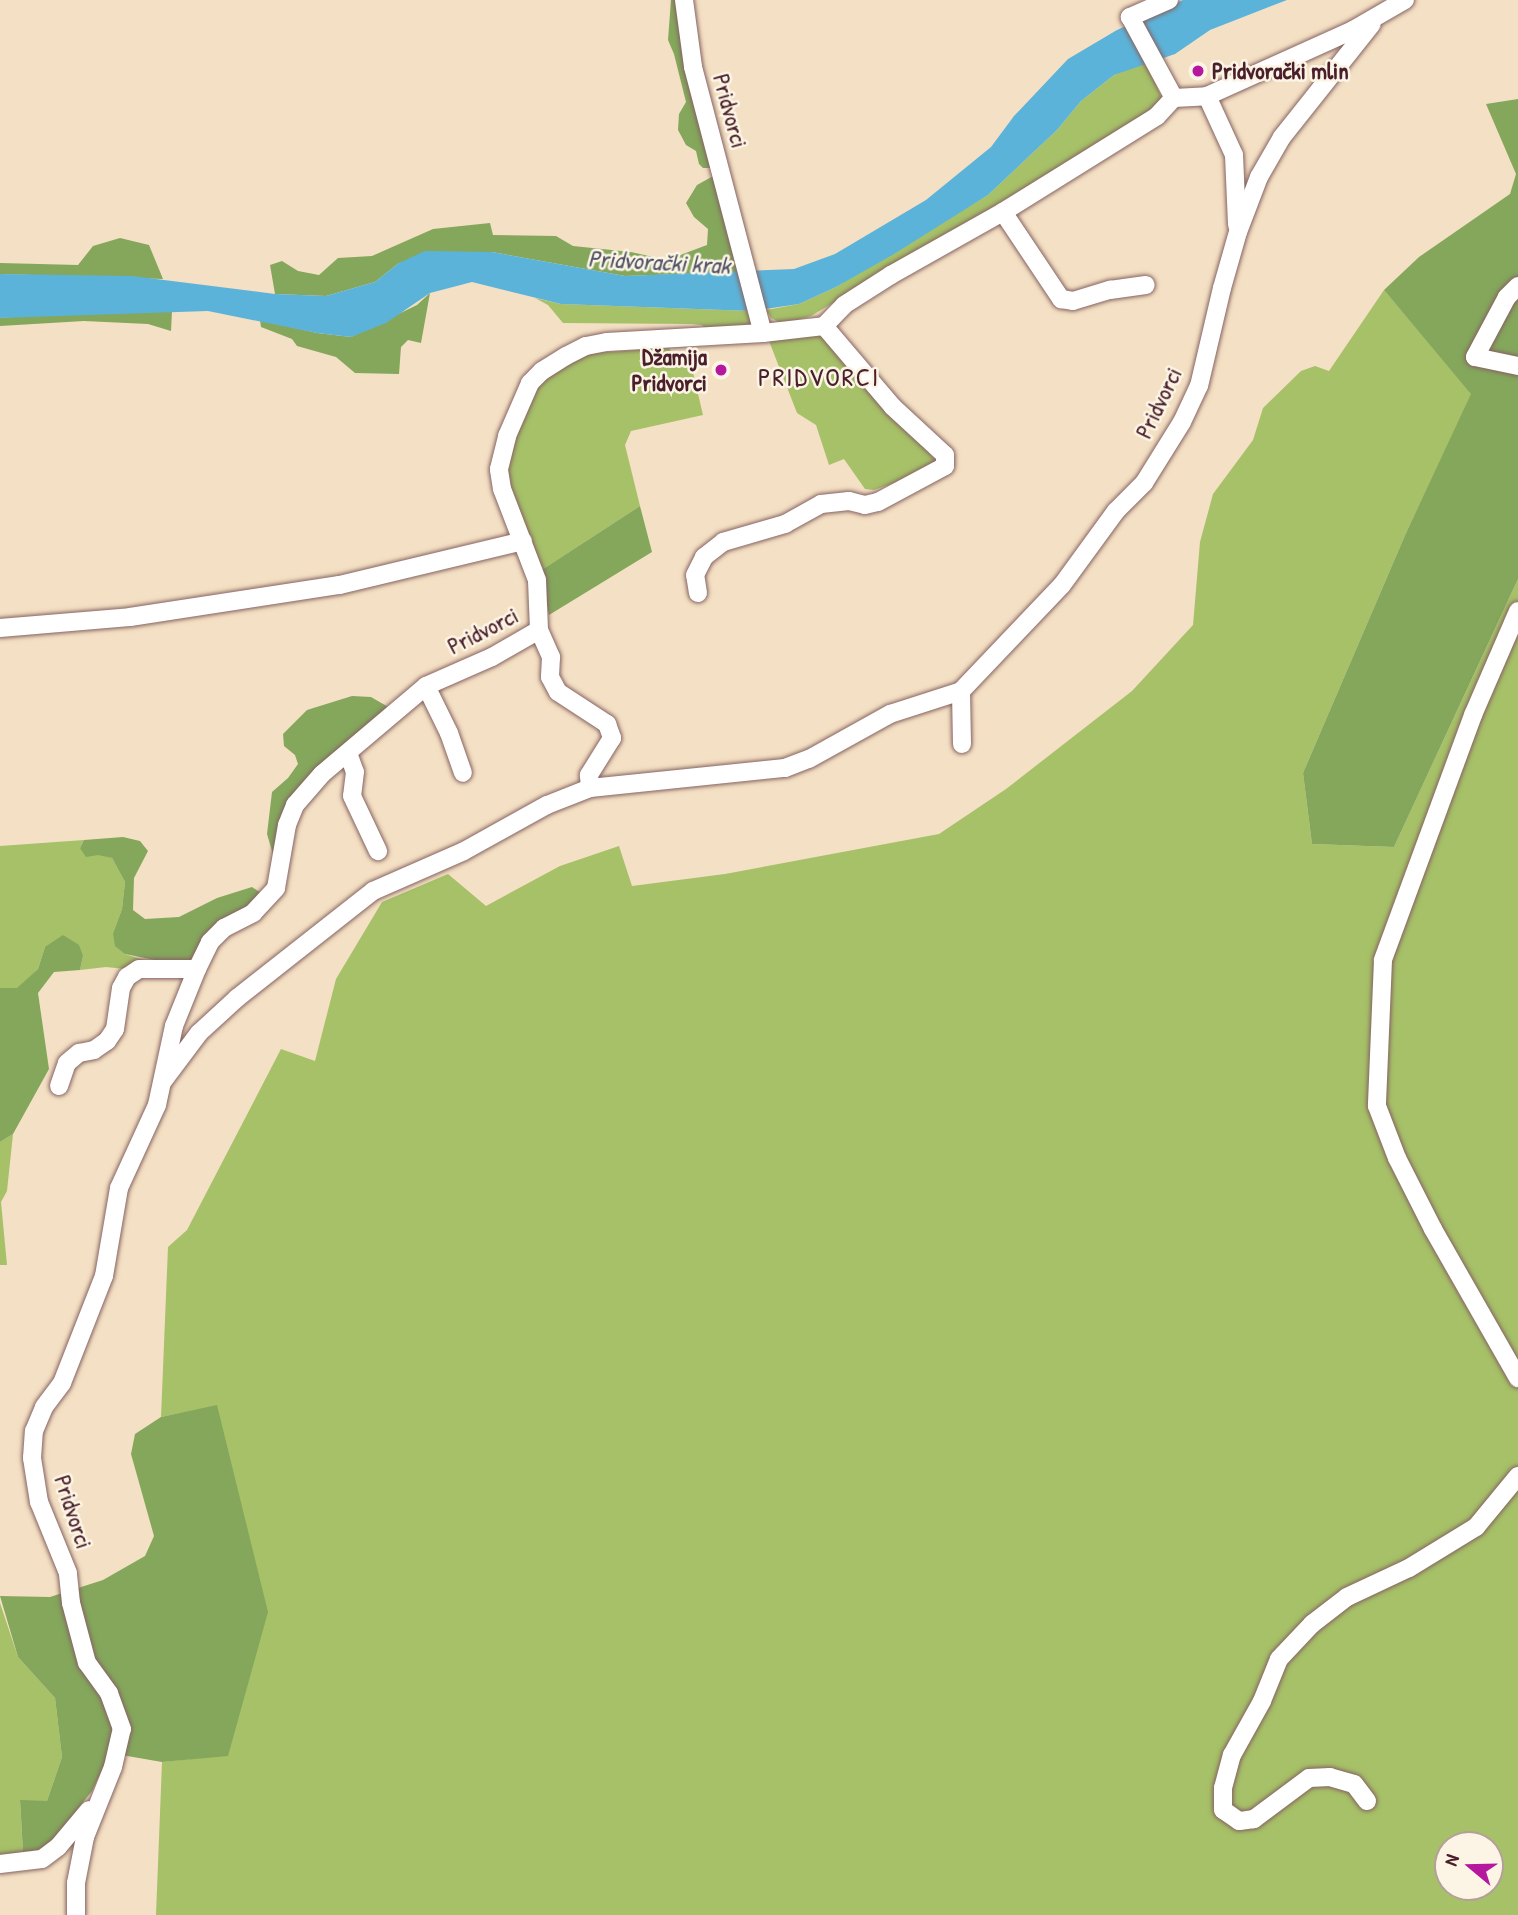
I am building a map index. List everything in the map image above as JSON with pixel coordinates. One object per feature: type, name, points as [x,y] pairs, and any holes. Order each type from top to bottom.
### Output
[{"type":"street","name":"Pridvorci","points":[[684,0],[693,66],[762,333]]},
{"type":"street","points":[[698,593],[695,575],[704,557],[723,542],[785,524],[821,503],[849,501],[865,505],[878,502],[944,466],[945,455],[893,407],[824,326],[844,305],[891,275],[1003,212],[1157,116],[1174,98],[1151,61],[1130,17],[1169,0]]},
{"type":"street","name":"Pridvorci","points":[[1174,98],[1207,96],[1378,16],[1405,0]]},
{"type":"street","name":"Pridvorci","points":[[163,1081],[200,1033],[237,998],[373,891],[454,856],[547,806],[590,788],[785,768],[808,760],[839,740],[890,714],[961,691],[1062,585],[1116,511],[1144,483],[1182,422],[1199,386],[1238,232],[1259,177],[1282,137],[1378,16]]},
{"type":"street","points":[[1207,96],[1234,155],[1238,232]]},
{"type":"street","points":[[1003,212],[1061,299],[1073,301],[1111,290],[1146,285]]},
{"type":"street","points":[[1518,286],[1507,298],[1475,357],[1518,366]]},
{"type":"street","name":"Pridvorci","points":[[76,1915],[76,1883],[85,1836],[113,1767],[122,1729],[109,1693],[87,1662],[71,1603],[68,1573],[39,1502],[32,1458],[34,1431],[44,1407],[62,1383],[104,1276],[119,1188],[157,1105],[174,1026],[197,969],[210,942],[225,928],[253,913],[276,888],[287,825],[304,790],[426,685],[511,648],[539,630],[537,580],[502,489],[499,469],[518,408],[530,383],[542,371],[586,346],[607,342],[762,333],[824,326]]},
{"type":"street","points":[[0,628],[130,617],[302,592],[523,541]]},
{"type":"street","points":[[1518,611],[1473,715],[1383,960],[1377,1106],[1397,1158],[1433,1229],[1518,1378]]},
{"type":"street","points":[[539,630],[551,657],[550,677],[558,692],[607,724],[612,738],[589,775],[590,788]]},
{"type":"street","points":[[426,685],[449,733],[463,773]]},
{"type":"street","points":[[961,691],[962,744]]},
{"type":"street","points":[[348,753],[355,772],[352,796],[378,851]]},
{"type":"street","points":[[59,1086],[67,1063],[79,1053],[94,1051],[107,1041],[115,1029],[121,988],[127,977],[139,969],[197,969]]},
{"type":"street","points":[[1367,1801],[1354,1784],[1330,1777],[1309,1777],[1254,1819],[1239,1821],[1223,1810],[1223,1788],[1231,1755],[1262,1701],[1279,1659],[1312,1624],[1346,1597],[1409,1568],[1476,1527],[1518,1476]]},
{"type":"street","name":"Pridvorci","points":[[0,1864],[42,1858],[58,1847],[99,1800]]},
{"type":"green space","points":[[671,0],[678,0],[713,168],[703,168],[699,164],[696,151],[686,145],[678,130],[679,114],[686,102],[668,40]]},
{"type":"green space","points":[[1147,62],[1164,104],[811,316],[783,324],[771,318],[766,310],[799,304],[836,287],[988,195],[1057,130],[1081,101],[1114,75]]},
{"type":"green space","points":[[1518,99],[1518,579],[1394,847],[1312,844],[1303,773],[1406,533],[1471,394],[1384,290],[1419,257],[1510,194],[1516,174],[1486,104]]},
{"type":"green space","points":[[715,175],[743,272],[625,276],[492,252],[399,263],[375,282],[326,296],[275,294],[270,265],[282,261],[298,271],[319,275],[338,258],[372,256],[433,229],[490,223],[493,235],[556,236],[573,246],[631,252],[667,260],[707,245],[708,229],[694,217],[686,203],[697,185]]},
{"type":"green space","points":[[120,238],[149,245],[163,279],[0,274],[0,263],[78,265],[93,246]]},
{"type":"green space","points":[[1384,290],[1472,394],[1406,533],[1303,773],[1312,844],[1394,847],[1518,579],[1518,1915],[156,1915],[162,1762],[228,1755],[217,1406],[161,1417],[168,1247],[187,1230],[281,1049],[315,1061],[336,979],[382,902],[448,874],[486,906],[560,866],[619,846],[632,886],[725,874],[939,834],[1006,789],[1132,691],[1193,625],[1200,542],[1213,494],[1253,440],[1263,408],[1301,371],[1315,366],[1329,371]]},
{"type":"green space","points":[[430,293],[421,343],[408,340],[401,347],[399,374],[355,373],[336,357],[297,346],[292,339],[261,327],[260,320],[317,333],[351,337],[417,305]]},
{"type":"green space","points":[[535,298],[561,304],[751,311],[753,320],[749,327],[707,331],[702,325],[691,324],[563,323],[548,305]]},
{"type":"green space","points":[[172,311],[171,331],[148,324],[84,321],[0,326],[0,318]]},
{"type":"green space","points":[[816,334],[832,338],[936,461],[928,471],[874,490],[865,489],[844,459],[829,465],[816,425],[797,413],[769,341]]},
{"type":"green space","points":[[669,348],[676,359],[691,364],[703,415],[631,431],[625,445],[640,506],[540,571],[504,469],[532,387],[557,366],[591,353]]},
{"type":"green space","points":[[640,506],[652,552],[549,615],[540,571]]},
{"type":"green space","points":[[352,696],[371,697],[390,708],[313,771],[296,790],[286,807],[275,861],[267,834],[272,792],[288,778],[298,764],[295,755],[284,746],[283,734],[307,710]]},
{"type":"green space","points":[[123,837],[140,841],[148,851],[134,878],[133,910],[145,919],[179,917],[217,898],[252,887],[264,895],[195,959],[169,963],[125,954],[115,946],[113,933],[122,909],[125,882],[112,858],[98,855],[86,857],[80,848],[84,840]]},
{"type":"green space","points":[[84,840],[80,848],[112,858],[125,882],[122,909],[113,933],[125,954],[144,960],[125,969],[106,967],[80,970],[83,956],[45,947],[38,969],[17,989],[0,988],[0,846]]},
{"type":"green space","points":[[63,935],[79,945],[83,956],[80,970],[54,972],[38,993],[49,1069],[13,1134],[0,1142],[0,988],[17,988],[38,969],[45,947]]},
{"type":"green space","points":[[13,1134],[7,1191],[1,1202],[7,1265],[0,1265],[0,1142]]},
{"type":"green space","points":[[217,1405],[268,1612],[228,1756],[162,1762],[110,1753],[92,1791],[46,1849],[23,1852],[20,1800],[47,1801],[62,1757],[55,1698],[18,1657],[0,1596],[50,1597],[103,1580],[145,1556],[154,1536],[131,1454],[135,1434],[161,1417]]},
{"type":"green space","points":[[0,1603],[18,1657],[55,1698],[62,1757],[47,1801],[20,1801],[23,1852],[0,1856]]},
{"type":"water","points":[[1183,0],[1287,0],[1210,30],[1175,54],[1114,75],[1081,101],[1057,130],[988,195],[894,254],[836,287],[799,304],[751,311],[561,304],[472,282],[430,293],[386,323],[351,337],[317,333],[208,311],[0,318],[0,274],[132,276],[275,294],[326,296],[375,282],[399,263],[425,251],[492,252],[625,276],[794,269],[835,254],[926,200],[991,147],[1014,116],[1068,59],[1117,30]]},
{"type":"place","name":"Pridvorački mlin","points":[[1198,71]]},
{"type":"place","name":"Džamija Pridvorci","points":[[721,370]]},
{"type":"district","name":"PRIDVORCI","points":[[819,377]]},
{"type":"water label","name":"Pridvorački krak","points":[[659,262]]}]
